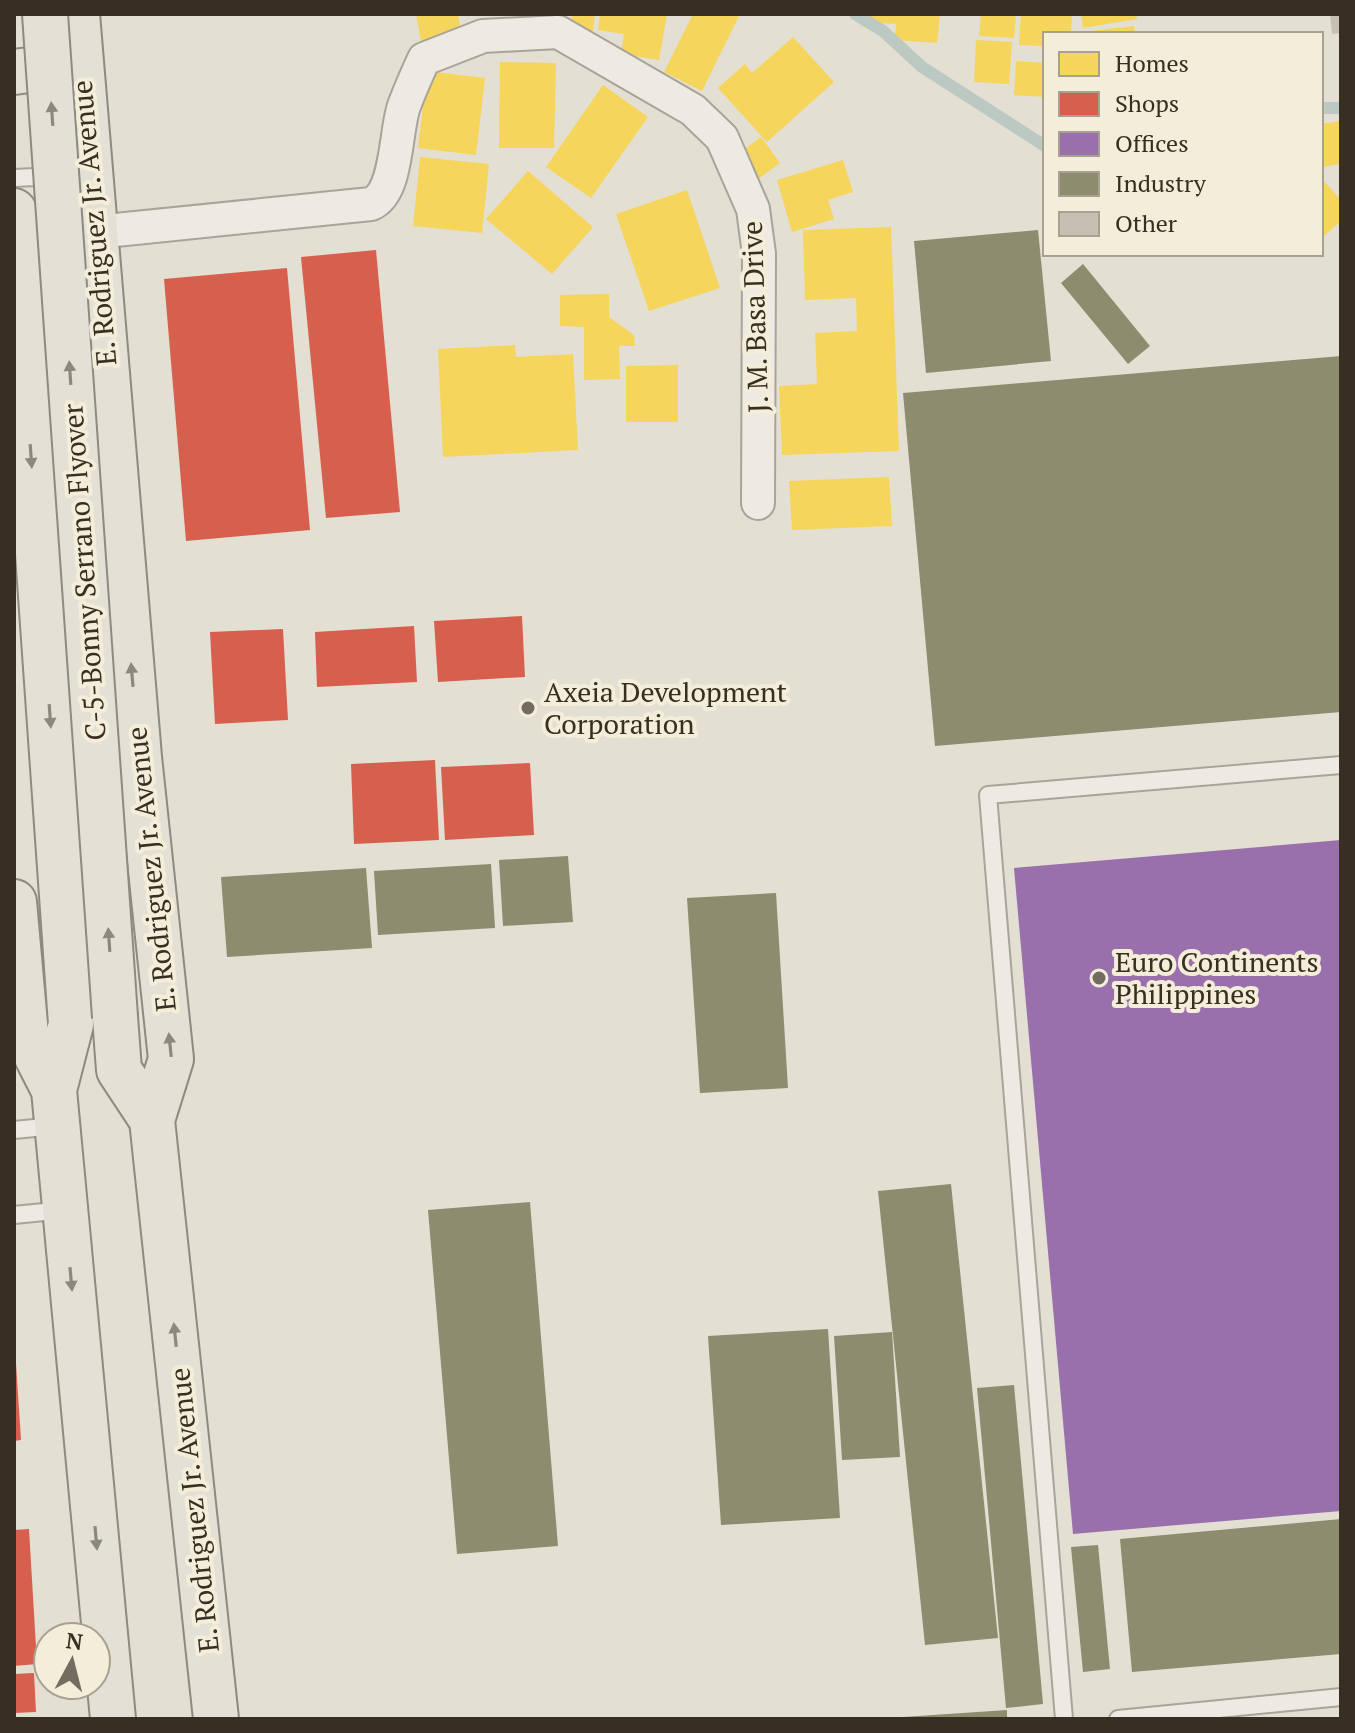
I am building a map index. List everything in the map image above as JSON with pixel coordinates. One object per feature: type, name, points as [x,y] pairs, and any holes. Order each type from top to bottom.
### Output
[{"type":"main road","name":"C-5-Bonny Serrano Flyover","points":[[45,14],[119,1070],[152,1120]]},
{"type":"main road","name":"E. Rodriguez Jr. Avenue","points":[[77,14],[139,757],[171,1059],[152,1120],[216,1719]]},
{"type":"main road","points":[[14,72],[81,63]]},
{"type":"main road","name":"C-5-Bonny Serrano Flyover","points":[[14,211],[71,1024],[55,1108]]},
{"type":"main road","points":[[14,902],[26,1035],[55,1108],[113,1719]]},
{"type":"street","name":"J. M. Basa Drive","points":[[96,232],[378,201],[385,192],[391,170],[403,108],[424,59],[483,36],[558,32],[693,110],[722,138],[753,209],[759,254],[758,503]]},
{"type":"lane","points":[[14,178],[91,174]]},
{"type":"lane","points":[[1064,1719],[988,795],[1341,765]]},
{"type":"lane","points":[[14,1130],[55,1108]]},
{"type":"lane","points":[[14,1215],[65,1210]]},
{"type":"lane","points":[[1118,1719],[1341,1697]]},
{"type":"building: Homes","points":[[416,14],[458,14],[461,33],[421,41]]},
{"type":"building: Homes","points":[[572,14],[595,14],[592,37],[570,33]]},
{"type":"building: Homes","points":[[600,14],[667,14],[659,60],[621,54],[624,34],[598,30]]},
{"type":"building: Homes","points":[[693,14],[740,14],[702,91],[664,72]]},
{"type":"building: Homes","points":[[869,14],[940,14],[937,43],[895,40],[896,24],[868,22]]},
{"type":"building: Homes","points":[[981,14],[1016,14],[1014,38],[979,36]]},
{"type":"building: Homes","points":[[1021,14],[1072,14],[1071,32],[1043,32],[1043,46],[1019,45]]},
{"type":"building: Homes","points":[[1081,14],[1136,14],[1137,19],[1083,28]]},
{"type":"building: Homes","points":[[1134,26],[1135,32],[1083,32]]},
{"type":"building: Homes","points":[[793,37],[834,82],[767,142],[718,88],[745,64],[752,73]]},
{"type":"building: Homes","points":[[976,40],[1012,42],[1009,84],[974,82]]},
{"type":"building: Homes","points":[[1016,61],[1043,63],[1043,97],[1014,95]]},
{"type":"building: Homes","points":[[500,62],[556,63],[554,148],[499,148]]},
{"type":"building: Homes","points":[[427,71],[485,78],[476,155],[418,148]]},
{"type":"building: Homes","points":[[603,85],[648,117],[591,198],[546,167]]},
{"type":"building: Homes","points":[[1341,121],[1341,164],[1323,167],[1323,124]]},
{"type":"building: Homes","points":[[761,137],[780,163],[757,180],[738,154]]},
{"type":"building: Homes","points":[[420,157],[489,164],[482,233],[413,226]]},
{"type":"building: Homes","points":[[843,160],[853,192],[828,200],[834,219],[792,232],[777,180]]},
{"type":"building: Homes","points":[[528,171],[593,227],[552,274],[486,219]]},
{"type":"building: Homes","points":[[1323,180],[1341,200],[1341,221],[1324,236]]},
{"type":"building: Homes","points":[[687,190],[720,288],[649,311],[616,214]]},
{"type":"building: Homes","points":[[891,227],[899,451],[782,455],[779,386],[817,384],[815,333],[857,331],[856,298],[805,300],[803,230]]},
{"type":"building: Homes","points":[[609,294],[609,317],[634,335],[635,346],[619,346],[620,379],[584,380],[584,327],[560,326],[560,295]]},
{"type":"building: Homes","points":[[515,345],[516,357],[573,354],[578,450],[443,457],[438,349]]},
{"type":"building: Homes","points":[[678,365],[678,422],[626,422],[626,366]]},
{"type":"building: Homes","points":[[889,477],[892,526],[792,530],[789,481]]},
{"type":"building: Shops","points":[[376,250],[400,512],[326,518],[301,257]]},
{"type":"building: Shops","points":[[287,268],[310,530],[186,541],[164,279]]},
{"type":"building: Shops","points":[[522,616],[525,677],[438,682],[434,621]]},
{"type":"building: Shops","points":[[414,626],[417,682],[317,687],[315,632]]},
{"type":"building: Shops","points":[[283,629],[288,720],[215,724],[210,632]]},
{"type":"building: Shops","points":[[435,760],[439,840],[354,844],[351,764]]},
{"type":"building: Shops","points":[[530,763],[534,835],[445,840],[441,767]]},
{"type":"building: Shops","points":[[14,1363],[21,1440],[14,1441]]},
{"type":"building: Shops","points":[[29,1529],[34,1621],[32,1621],[32,1664],[14,1666],[14,1530]]},
{"type":"building: Shops","points":[[32,1673],[32,1701],[35,1701],[36,1712],[14,1713],[14,1674]]},
{"type":"building: Offices","points":[[1341,840],[1341,1511],[1073,1534],[1014,868]]},
{"type":"building: Industry","points":[[1038,230],[1051,361],[926,373],[914,241]]},
{"type":"building: Industry","points":[[1083,264],[1150,346],[1128,364],[1061,283]]},
{"type":"building: Industry","points":[[1341,356],[1341,712],[935,746],[903,393]]},
{"type":"building: Industry","points":[[568,856],[573,922],[503,926],[499,860]]},
{"type":"building: Industry","points":[[491,864],[495,928],[378,935],[374,871]]},
{"type":"building: Industry","points":[[366,868],[372,948],[227,957],[221,877]]},
{"type":"building: Industry","points":[[776,893],[788,1088],[700,1093],[687,898]]},
{"type":"building: Industry","points":[[951,1184],[998,1638],[925,1645],[878,1191]]},
{"type":"building: Industry","points":[[530,1202],[558,1546],[457,1554],[428,1210]]},
{"type":"building: Industry","points":[[828,1329],[840,1518],[721,1525],[708,1336]]},
{"type":"building: Industry","points":[[892,1332],[900,1457],[842,1460],[834,1336]]},
{"type":"building: Industry","points":[[1014,1385],[1043,1704],[1006,1708],[977,1388]]},
{"type":"building: Industry","points":[[1341,1519],[1341,1654],[1132,1672],[1120,1539]]},
{"type":"building: Industry","points":[[1098,1545],[1110,1669],[1083,1672],[1071,1547]]},
{"type":"building: Industry","points":[[1007,1710],[1007,1719],[903,1717]]},
{"type":"building: Other","points":[[1330,14],[1341,14],[1341,33],[1332,34]]},
{"type":"waterway","points":[[855,14],[883,31],[922,67],[1043,145]]},
{"type":"waterway","points":[[1323,108],[1341,108]]},
{"type":"place","name":"Axeia Development Corporation","points":[[528,708]]},
{"type":"place","name":"Euro Continents Philippines","points":[[1099,978]]}]
